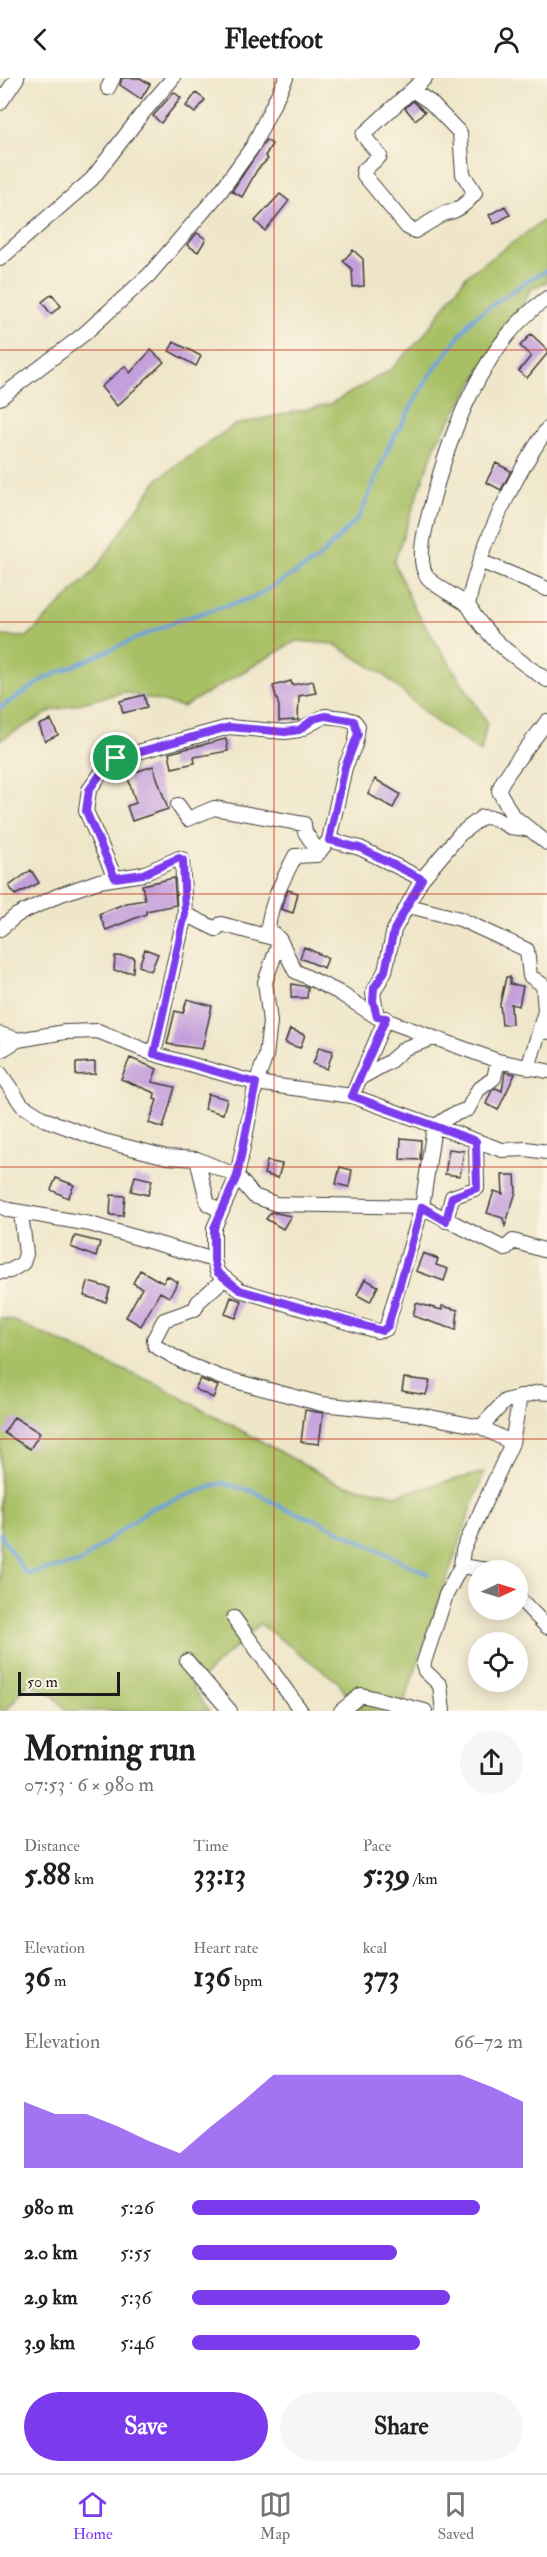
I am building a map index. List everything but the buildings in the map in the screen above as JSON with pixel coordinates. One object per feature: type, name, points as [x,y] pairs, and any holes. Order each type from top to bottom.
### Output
[{"type":"street","points":[[0,103],[17,78]]},
{"type":"street","points":[[0,259],[92,179],[173,78]]},
{"type":"street","points":[[0,398],[84,334],[149,275],[220,192],[253,146],[286,78]]},
{"type":"street","points":[[412,90],[430,102],[460,133],[463,174],[475,193],[467,202],[450,213],[445,213],[415,231],[407,227],[363,173],[380,156],[364,138],[364,133],[425,78]]},
{"type":"street","points":[[547,298],[504,342],[463,407],[427,522],[422,564],[425,576],[432,583],[468,605],[495,641],[512,657],[547,680]]},
{"type":"street","points":[[468,605],[480,561],[503,509],[547,429]]},
{"type":"street","points":[[480,561],[547,589]]},
{"type":"street","points":[[115,878],[86,811],[89,790],[110,761],[229,727],[285,732],[299,730],[314,719],[325,716],[354,721],[358,734],[345,767],[329,840],[319,853],[295,856],[279,887],[270,913],[268,928],[280,940],[295,970],[381,1017],[498,1061],[547,1071]]},
{"type":"street","points":[[547,722],[499,786],[499,791],[512,815],[526,829],[547,843]]},
{"type":"street","points":[[178,805],[188,819],[214,808],[304,824],[305,832],[319,853]]},
{"type":"street","points":[[352,1096],[362,1077],[381,1017],[373,1001],[374,988],[385,971],[394,930],[422,879],[460,834],[482,817],[494,818],[510,827],[526,829]]},
{"type":"street","points":[[329,840],[360,848],[422,879]]},
{"type":"street","points":[[0,929],[17,915],[59,895],[115,878],[143,874],[179,858],[182,859],[185,914],[154,1054]]},
{"type":"street","points":[[409,906],[460,920],[527,950],[530,976],[543,985],[545,997],[543,1032],[528,1068]]},
{"type":"street","points":[[185,914],[216,929],[221,924],[280,940]]},
{"type":"street","points":[[214,1228],[237,1176],[256,1083],[266,1056],[270,1022],[265,982],[280,940]]},
{"type":"street","points":[[0,1051],[18,1040],[65,1032],[98,1031],[154,1054],[256,1083],[352,1096],[502,1150],[526,1149],[547,1152]]},
{"type":"street","points":[[0,1034],[18,1040]]},
{"type":"street","points":[[362,1077],[389,1062],[405,1048],[434,1038]]},
{"type":"street","points":[[197,1159],[214,1228],[214,1260],[217,1272],[224,1279],[240,1290],[382,1331],[388,1326],[422,1207],[434,1127],[452,1115],[468,1110],[478,1090],[494,1078],[498,1061]]},
{"type":"street","points":[[0,1073],[22,1106],[44,1119],[104,1141],[167,1157],[197,1159],[237,1176],[254,1196],[276,1204],[422,1207],[505,1249],[513,1241],[547,1251]]},
{"type":"street","points":[[446,1221],[452,1197],[477,1188],[476,1141]]},
{"type":"street","points":[[208,1204],[222,1210]]},
{"type":"street","points":[[0,1206],[21,1213],[90,1224],[214,1260]]},
{"type":"street","points":[[0,1272],[10,1271],[23,1263],[26,1254],[21,1213]]},
{"type":"street","points":[[224,1279],[195,1309],[164,1320],[154,1339],[155,1346],[187,1364],[220,1377],[322,1404],[415,1414],[481,1427],[512,1443]]},
{"type":"street","points":[[481,1427],[505,1401],[539,1392],[547,1393]]},
{"type":"street","points":[[442,1711],[440,1685],[423,1665],[446,1595],[461,1566],[463,1550],[512,1443],[520,1396]]},
{"type":"street","points":[[461,1566],[468,1567]]},
{"type":"street","points":[[528,1607],[547,1626]]},
{"type":"street","points":[[234,1618],[301,1711]]},
{"type":"street","points":[[187,1661],[230,1711]]},
{"type":"street","points":[[348,1708],[357,1697],[364,1696],[425,1711]]},
{"type":"green space","points":[[547,218],[547,282],[532,288],[436,443],[394,562],[414,608],[487,722],[481,752],[432,719],[384,675],[334,644],[296,641],[183,707],[124,692],[51,711],[0,740],[0,636],[27,637],[94,571],[158,479],[234,425],[330,404],[389,371],[421,339],[466,276]]},
{"type":"green space","points":[[0,1318],[14,1321],[164,1388],[337,1483],[396,1495],[484,1472],[401,1711],[358,1711],[338,1682],[260,1624],[192,1687],[209,1711],[67,1711],[52,1694],[28,1683],[6,1711],[0,1711]]},
{"type":"waterway","points":[[0,708],[46,678],[176,621],[255,597],[317,560],[360,516],[390,444],[428,378],[472,319],[530,279],[547,271]]},
{"type":"waterway","points":[[0,1534],[26,1574],[79,1563],[149,1509],[222,1483],[255,1492],[285,1509],[319,1521],[428,1574]]},
{"type":"route","points":[[325,716],[354,721],[358,726],[355,745],[345,767],[329,840],[360,848],[422,879],[394,930],[387,950],[385,971],[374,988],[373,1001],[377,1017],[386,1018],[352,1096],[476,1141],[477,1188],[452,1197],[446,1221],[422,1207],[388,1326],[382,1331],[377,1332],[240,1290],[217,1272],[214,1260],[214,1228],[237,1176],[256,1083],[154,1054],[185,914],[183,860],[179,858],[143,874],[115,878],[86,811],[89,790],[110,761],[116,758],[229,727],[261,732],[285,732],[299,730],[314,719],[325,716]]}]
